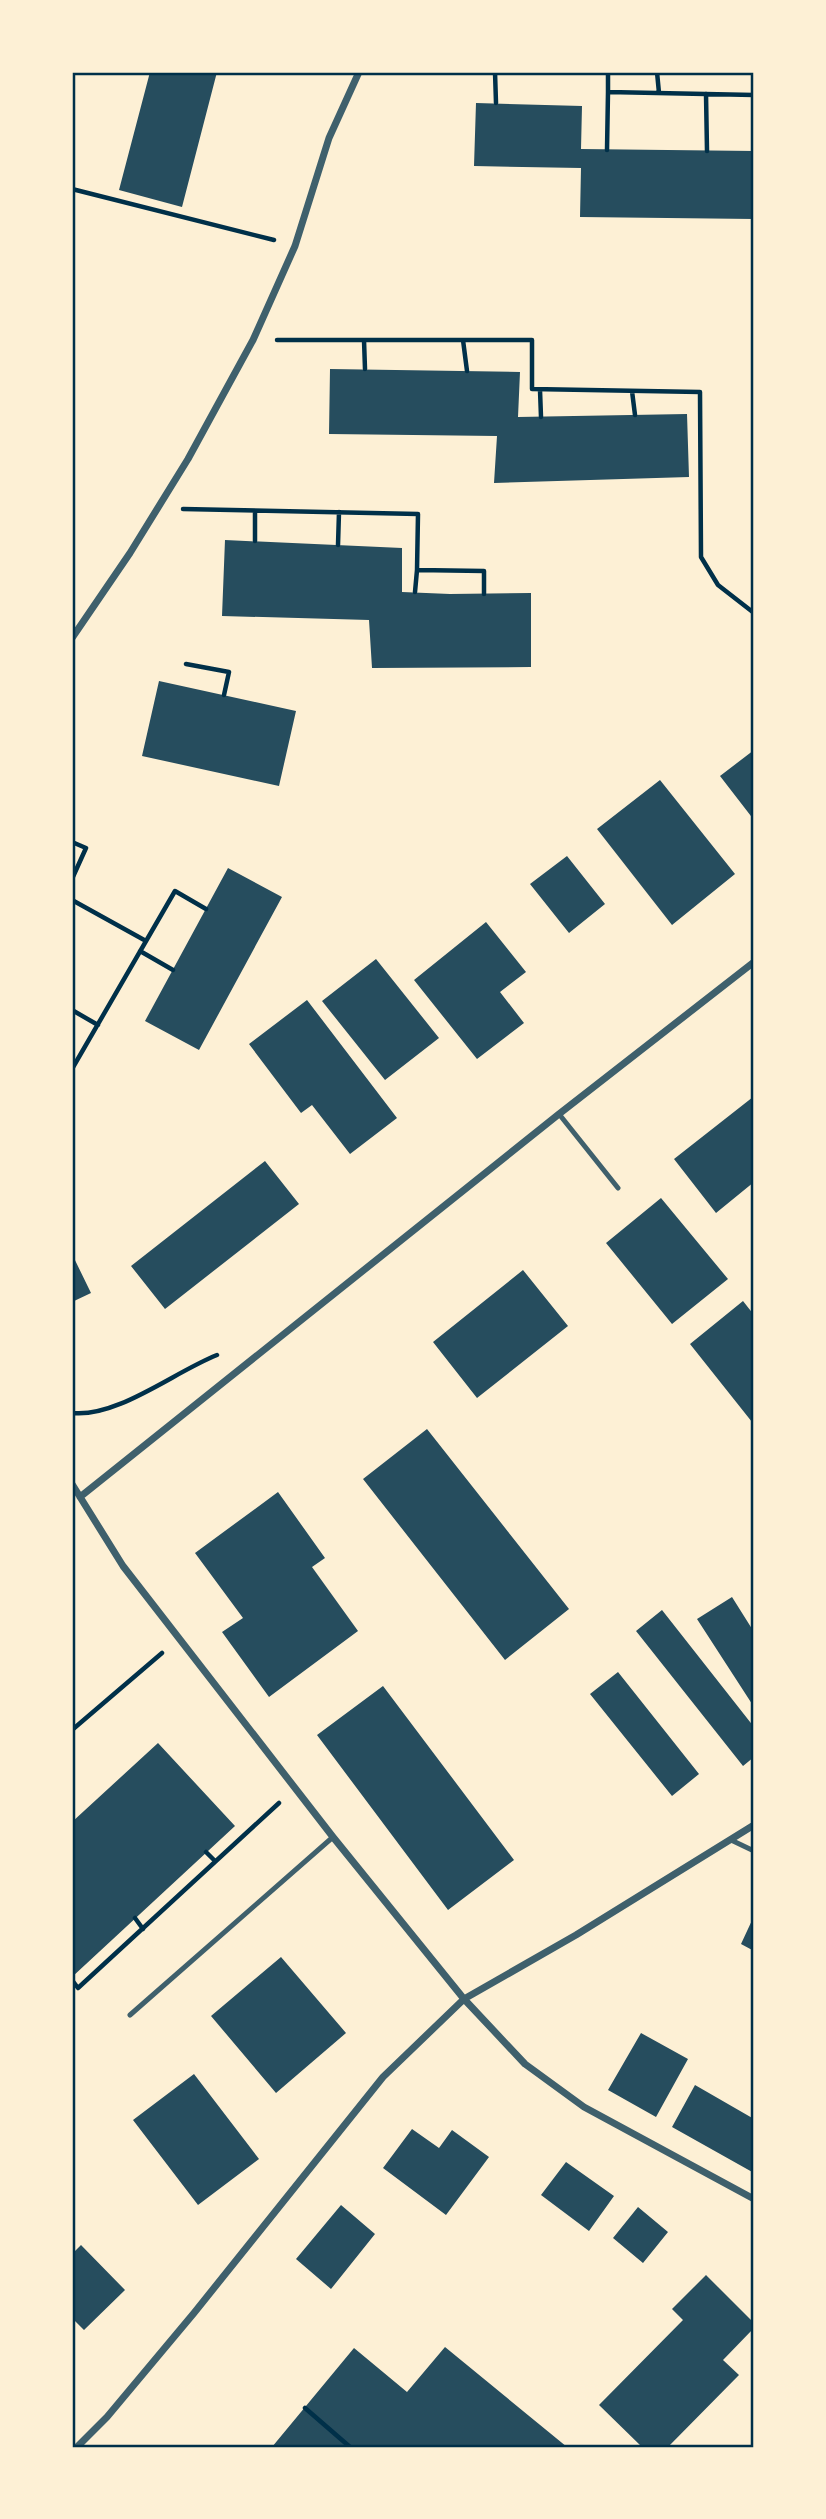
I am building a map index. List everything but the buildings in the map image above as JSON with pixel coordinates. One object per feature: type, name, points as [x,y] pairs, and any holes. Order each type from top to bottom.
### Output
[{"type":"street","points":[[72,638],[188,459],[253,340],[295,246],[328,138],[359,72]]},
{"type":"street","points":[[80,1497],[559,1114],[754,962]]},
{"type":"street","points":[[72,1484],[123,1566],[333,1837],[464,1999],[525,2064],[584,2107],[754,2199]]},
{"type":"street","points":[[77,2447],[107,2417],[194,2313],[383,2077],[464,1999],[576,1935],[754,1825]]},
{"type":"lane","points":[[559,1114],[618,1188]]},
{"type":"lane","points":[[130,2015],[333,1837]]},
{"type":"lane","points":[[731,1840],[754,1851]]},
{"type":"path","points":[[495,72],[496,103]]},
{"type":"path","points":[[607,149],[608,72]]},
{"type":"path","points":[[656,72],[659,93]]},
{"type":"path","points":[[608,92],[754,96]]},
{"type":"path","points":[[706,94],[707,151]]},
{"type":"path","points":[[72,189],[295,246]]},
{"type":"path","points":[[253,340],[532,340],[532,390],[700,392],[701,557],[718,585],[754,613]]},
{"type":"path","points":[[364,340],[365,369]]},
{"type":"path","points":[[463,340],[467,371]]},
{"type":"path","points":[[540,390],[541,417]]},
{"type":"path","points":[[632,391],[635,415]]},
{"type":"path","points":[[157,509],[418,514],[415,592]]},
{"type":"path","points":[[255,511],[255,541]]},
{"type":"path","points":[[338,545],[339,512]]},
{"type":"path","points":[[417,570],[484,571],[484,594]]},
{"type":"path","points":[[187,664],[229,672],[224,695]]},
{"type":"path","points":[[72,842],[86,848],[72,879]]},
{"type":"path","points":[[72,1069],[175,891],[206,909]]},
{"type":"path","points":[[72,900],[146,941]]},
{"type":"path","points":[[140,951],[173,970]]},
{"type":"path","points":[[72,1010],[98,1025]]},
{"type":"path","points":[[72,1413],[108,1409],[218,1354]]},
{"type":"path","points":[[72,1730],[179,1639]]},
{"type":"path","points":[[72,1980],[78,1988],[295,1788]]},
{"type":"path","points":[[206,1853],[215,1861]]},
{"type":"path","points":[[135,1918],[144,1929]]},
{"type":"path","points":[[305,2408],[350,2447]]}]
